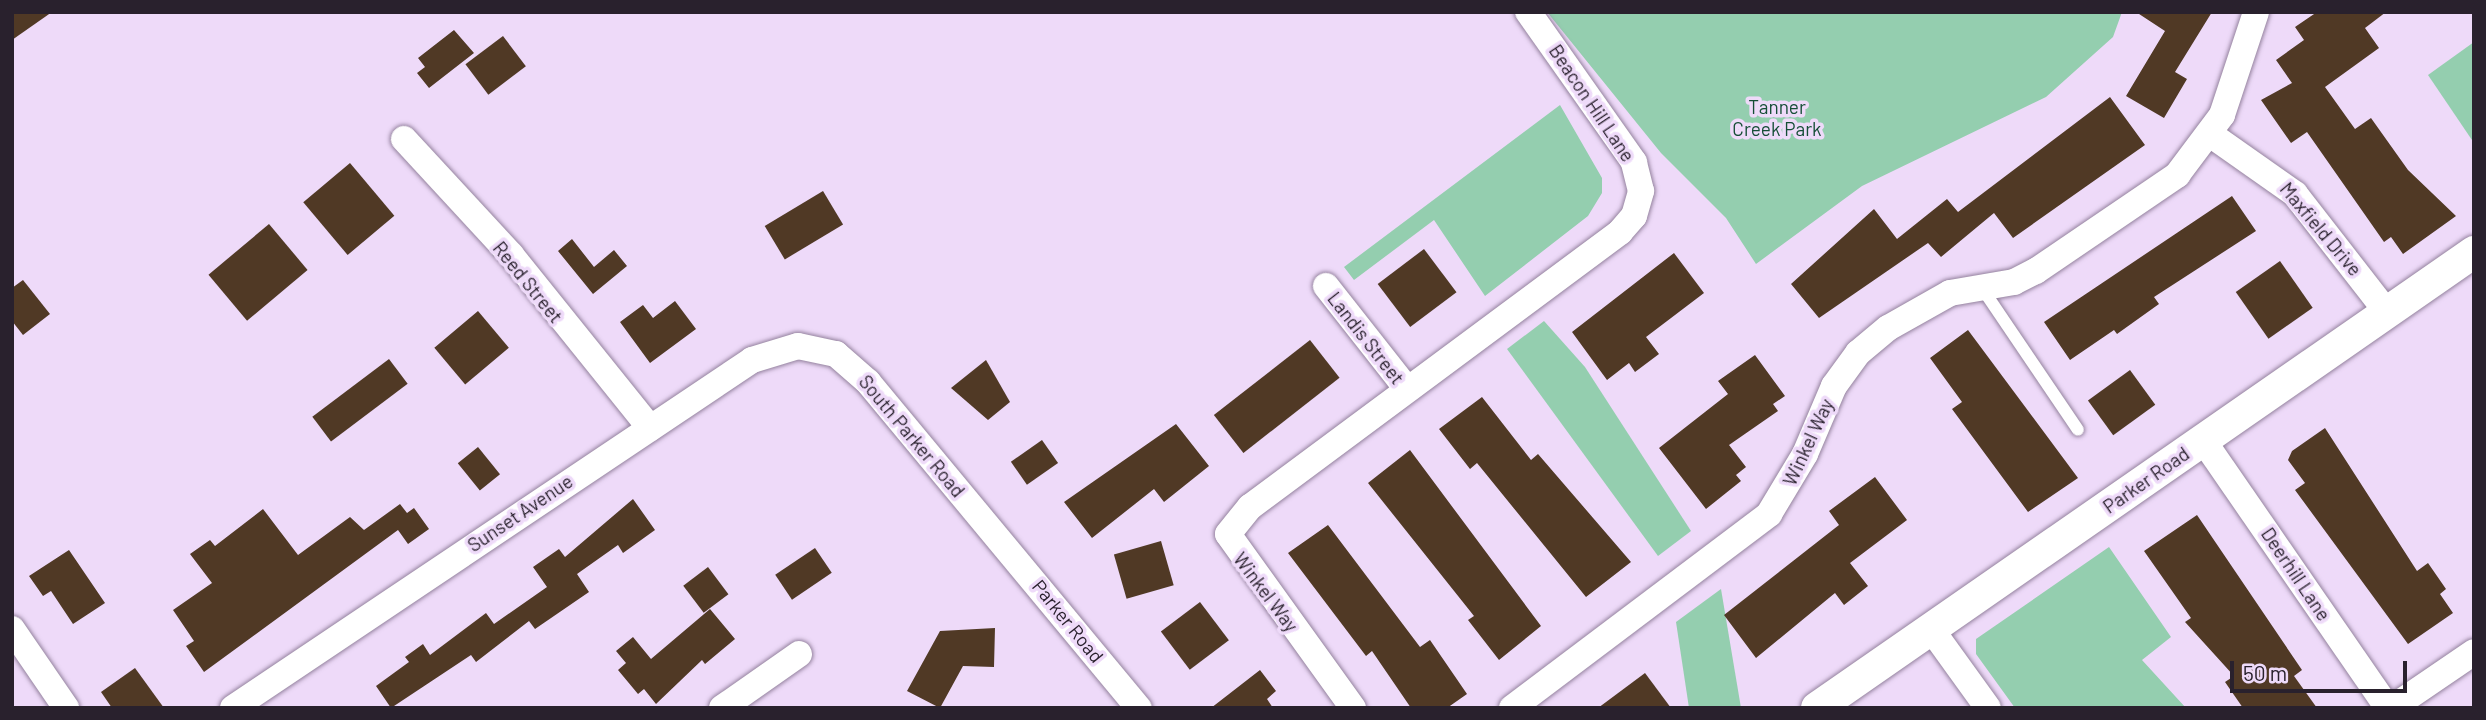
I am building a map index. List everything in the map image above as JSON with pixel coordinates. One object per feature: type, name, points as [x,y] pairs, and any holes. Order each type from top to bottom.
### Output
[{"type":"street","name":"Beacon Hill Lane","points":[[1528,12],[1634,162],[1641,199]]},
{"type":"street","name":"Winkel Way","points":[[1512,708],[1769,514],[1805,454],[1818,415],[1858,353],[1908,313],[1950,293],[2014,282],[2094,233],[2177,175],[2210,134],[2256,12]]},
{"type":"street","name":"Maxfield Drive","points":[[2210,134],[2295,194],[2387,312]]},
{"type":"street","name":"Reed Street","points":[[404,139],[511,256],[650,428]]},
{"type":"street","name":"Winkel Way","points":[[1353,708],[1228,534],[1250,507],[1620,232],[1641,199]]},
{"type":"street","name":"Parker Road","points":[[1817,708],[2474,252]]},
{"type":"street","name":"Landis Street","points":[[1326,286],[1407,389]]},
{"type":"street","name":"Sunset Avenue","points":[[233,708],[752,360],[787,348],[819,348]]},
{"type":"street","name":"South Parker Road","points":[[819,348],[855,368],[997,534]]},
{"type":"street","name":"Deerhill Lane","points":[[2203,440],[2390,708]]},
{"type":"street","name":"Parker Road","points":[[997,534],[1139,708]]},
{"type":"street","points":[[12,629],[66,708]]},
{"type":"street","points":[[1930,629],[1988,708]]},
{"type":"street","points":[[2390,708],[2474,652]]},
{"type":"street","points":[[722,708],[799,654]]},
{"type":"lane","points":[[1981,288],[2078,430]]},
{"type":"green space","name":"Tanner Creek Park","points":[[1547,12],[2122,12],[2113,37],[2046,97],[1862,186],[1756,264],[1726,218],[1661,153]]},
{"type":"green space","points":[[2474,42],[2474,143],[2428,75]]},
{"type":"green space","points":[[1560,105],[1602,178],[1602,193],[1588,216],[1485,296],[1434,220],[1354,280],[1344,267]]},
{"type":"green space","points":[[1544,321],[1585,367],[1691,531],[1658,556],[1507,349]]},
{"type":"green space","points":[[2109,547],[2171,637],[2142,660],[2186,708],[2015,708],[1976,654],[1976,639]]},
{"type":"green space","points":[[1721,589],[1741,708],[1689,708],[1676,622]]},
{"type":"building","points":[[12,12],[52,12],[12,40]]},
{"type":"building","points":[[2136,12],[2212,12],[2175,72],[2187,79],[2164,118],[2126,96],[2165,31]]},
{"type":"building","points":[[2317,12],[2386,12],[2365,28],[2379,48],[2325,87],[2355,129],[2371,118],[2408,170],[2456,216],[2403,254],[2391,237],[2384,242],[2307,132],[2291,143],[2261,100],[2292,83],[2276,60],[2304,40],[2295,27]]},
{"type":"building","points":[[454,30],[474,53],[429,88],[417,73],[425,67],[418,58]]},
{"type":"building","points":[[503,36],[526,66],[488,95],[465,64]]},
{"type":"building","points":[[2110,97],[2145,145],[2013,238],[1994,213],[1941,257],[1928,243],[1819,318],[1791,284],[1874,209],[1897,239],[1947,199],[1958,212]]},
{"type":"building","points":[[350,163],[394,216],[348,255],[303,202]]},
{"type":"building","points":[[823,191],[843,224],[785,259],[765,226]]},
{"type":"building","points":[[2232,196],[2256,231],[2154,297],[2159,304],[2117,334],[2114,330],[2070,360],[2044,322]]},
{"type":"building","points":[[269,224],[308,270],[247,321],[208,275]]},
{"type":"building","points":[[572,239],[594,267],[614,250],[627,266],[593,294],[558,251]]},
{"type":"building","points":[[1424,249],[1456,292],[1410,327],[1378,284]]},
{"type":"building","points":[[1674,253],[1704,293],[1646,337],[1659,354],[1635,372],[1629,363],[1607,380],[1572,332]]},
{"type":"building","points":[[2280,261],[2313,308],[2268,339],[2236,292]]},
{"type":"building","points":[[23,280],[50,314],[23,335],[12,321],[12,288]]},
{"type":"building","points":[[675,301],[696,329],[650,363],[620,322],[643,305],[653,318]]},
{"type":"building","points":[[478,311],[509,348],[465,384],[434,348]]},
{"type":"building","points":[[1968,330],[2078,478],[2028,512],[1952,409],[1962,402],[1930,358]]},
{"type":"building","points":[[1310,340],[1340,378],[1243,453],[1214,415]]},
{"type":"building","points":[[1755,355],[1785,396],[1773,404],[1778,411],[1729,445],[1746,467],[1736,475],[1741,481],[1706,509],[1659,448],[1728,394],[1718,381]]},
{"type":"building","points":[[389,359],[408,384],[331,442],[312,417]]},
{"type":"building","points":[[986,360],[1010,402],[988,420],[951,388]]},
{"type":"building","points":[[2130,370],[2155,405],[2113,435],[2088,401]]},
{"type":"building","points":[[1482,397],[1531,460],[1538,454],[1631,562],[1586,597],[1477,463],[1470,469],[1439,429]]},
{"type":"building","points":[[1176,424],[1209,466],[1164,502],[1154,489],[1092,538],[1064,502]]},
{"type":"building","points":[[2325,428],[2417,571],[2428,563],[2446,589],[2440,594],[2453,613],[2408,644],[2295,490],[2305,483],[2288,460],[2292,451]]},
{"type":"building","points":[[1042,440],[1058,463],[1027,485],[1011,462]]},
{"type":"building","points":[[478,447],[500,474],[480,491],[458,463]]},
{"type":"building","points":[[1410,450],[1541,626],[1499,660],[1468,620],[1474,616],[1368,483]]},
{"type":"building","points":[[1875,477],[1907,520],[1850,563],[1868,586],[1844,605],[1835,593],[1756,658],[1724,615],[1839,525],[1829,511]]},
{"type":"building","points":[[633,499],[655,530],[623,553],[618,545],[577,574],[589,592],[535,629],[529,621],[476,662],[471,655],[391,708],[376,686],[409,662],[405,657],[423,644],[430,655],[486,613],[494,624],[547,587],[533,567],[559,549],[565,557]]},
{"type":"building","points":[[400,504],[407,513],[414,508],[429,529],[408,544],[398,530],[204,672],[186,646],[194,641],[173,610],[212,583],[190,554],[210,540],[215,546],[263,509],[298,555],[350,517],[364,530]]},
{"type":"building","points":[[2197,515],[2302,670],[2294,676],[2317,708],[2243,708],[2225,682],[2234,676],[2185,622],[2191,618],[2144,551]]},
{"type":"building","points":[[1328,525],[1420,647],[1430,640],[1467,694],[1447,708],[1411,708],[1372,651],[1366,656],[1288,553]]},
{"type":"building","points":[[1161,541],[1174,585],[1127,599],[1114,555]]},
{"type":"building","points":[[815,548],[832,573],[792,600],[775,575]]},
{"type":"building","points":[[69,550],[105,603],[73,624],[51,591],[43,596],[29,576]]},
{"type":"building","points":[[708,567],[728,594],[704,613],[683,586]]},
{"type":"building","points":[[1200,602],[1229,640],[1190,670],[1161,631]]},
{"type":"building","points":[[710,609],[735,639],[705,664],[702,660],[656,704],[644,689],[638,694],[618,670],[626,663],[616,651],[633,637],[651,659]]},
{"type":"building","points":[[995,628],[994,667],[963,666],[940,708],[907,691],[940,631]]},
{"type":"building","points":[[135,668],[164,708],[112,708],[101,692]]},
{"type":"building","points":[[1260,670],[1276,691],[1267,699],[1273,708],[1211,708]]},
{"type":"building","points":[[1645,673],[1671,708],[1598,708]]}]
